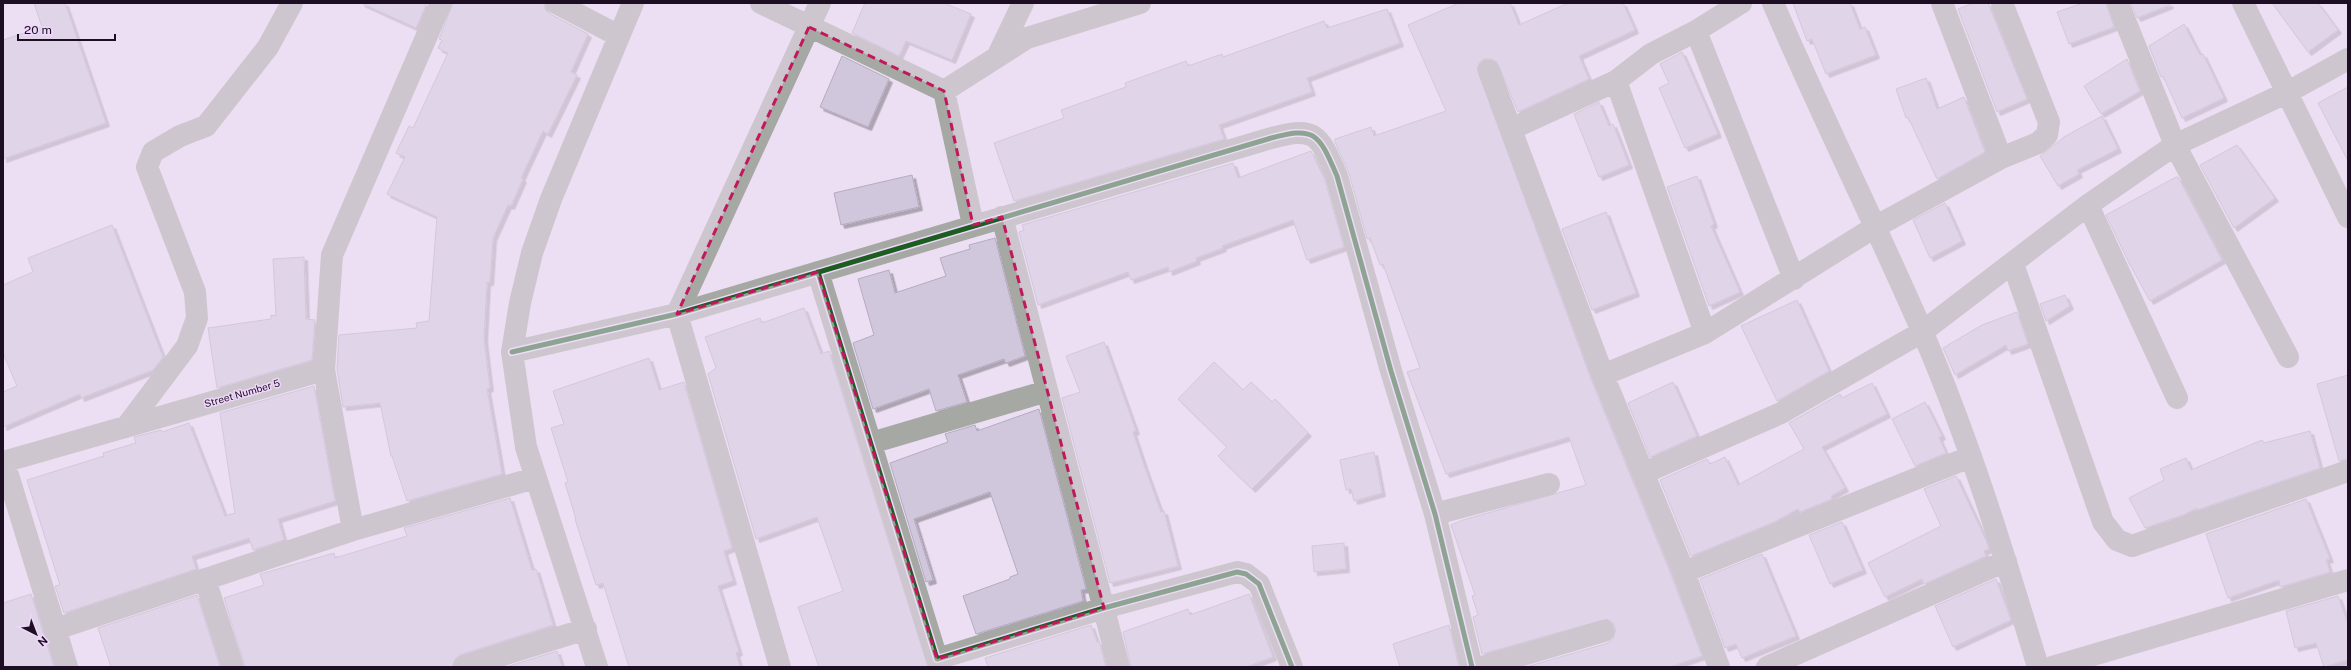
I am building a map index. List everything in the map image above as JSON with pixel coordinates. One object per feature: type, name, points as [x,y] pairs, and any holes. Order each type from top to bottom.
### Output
[{"type":"street","points":[[126,427],[187,346],[197,318],[195,292],[147,167],[153,152],[180,136],[206,126],[268,47],[292,3]]},
{"type":"street","points":[[353,530],[324,370],[332,255],[441,3]]},
{"type":"street","points":[[556,3],[619,36]]},
{"type":"street","points":[[597,667],[586,629],[526,447],[512,352],[520,303],[532,253],[551,198],[633,3]]},
{"type":"street","points":[[761,3],[944,91]]},
{"type":"street","points":[[780,667],[677,314],[820,3]]},
{"type":"street","points":[[998,55],[1023,3]]},
{"type":"street","points":[[944,91],[998,55],[1027,38],[1140,3]]},
{"type":"street","points":[[1511,129],[1616,81],[1651,54],[1696,31],[1741,3]]},
{"type":"street","points":[[1773,3],[1922,332],[1970,457],[2006,561],[2038,667]]},
{"type":"street","points":[[1942,3],[2002,158]]},
{"type":"street","points":[[1603,375],[1705,333],[1875,227],[2002,158],[2038,143],[2047,135],[2049,122],[2002,3]]},
{"type":"street","points":[[2118,3],[2175,145],[2288,357]]},
{"type":"street","points":[[2242,3],[2348,217]]},
{"type":"street","points":[[1696,31],[1794,278]]},
{"type":"street","points":[[1644,473],[1781,413],[1922,332],[2013,264],[2088,205],[2175,145],[2286,93],[2348,59]]},
{"type":"street","points":[[1489,71],[1603,375],[1684,572],[1718,667]]},
{"type":"street","points":[[1616,81],[1705,333]]},
{"type":"street","points":[[944,91],[973,225]]},
{"type":"street","points":[[512,352],[677,314],[1268,138],[1292,132],[1312,134],[1319,140],[1337,176],[1391,371],[1435,514],[1472,667]]},
{"type":"street","points":[[2088,205],[2177,398]]},
{"type":"street","points":[[1002,217],[1119,667]]},
{"type":"street","points":[[2013,264],[2103,522],[2117,540],[2132,546],[2348,471]]},
{"type":"street","points":[[818,272],[937,659],[1104,608],[1237,572],[1246,574],[1259,584],[1292,667]]},
{"type":"street","name":"Street Number 5","points":[[4,462],[324,370]]},
{"type":"street","points":[[871,443],[1047,391]]},
{"type":"street","points":[[1684,572],[1970,457]]},
{"type":"street","points":[[4,462],[67,667]]},
{"type":"street","points":[[56,629],[353,530],[536,478]]},
{"type":"street","points":[[1435,514],[1549,484]]},
{"type":"street","points":[[1767,667],[2006,561]]},
{"type":"street","points":[[205,579],[233,667]]},
{"type":"street","points":[[2052,667],[2348,580]]},
{"type":"street","points":[[464,667],[586,629]]},
{"type":"street","points":[[1482,667],[1604,631]]},
{"type":"highlighted area","points":[[809,27],[944,91],[973,225],[1002,217],[1104,608],[937,659],[818,272],[677,314]]},
{"type":"building","points":[[34,3],[65,3],[106,123],[3,159],[3,40],[42,27]]},
{"type":"building","points":[[361,3],[427,3],[416,28]]},
{"type":"building","points":[[453,3],[544,3],[545,9],[550,14],[588,34],[571,72],[577,75],[548,134],[543,131],[521,178],[523,179],[511,206],[508,205],[493,238],[490,282],[487,282],[484,339],[490,388],[487,389],[502,474],[407,501],[391,456],[380,403],[343,407],[337,369],[339,335],[417,328],[416,323],[429,321],[437,217],[387,194],[405,157],[396,153],[409,126],[413,128],[448,53],[438,48],[442,40],[439,39]]},
{"type":"building","points":[[865,3],[944,3],[971,14],[952,60],[906,41],[899,56],[852,33]]},
{"type":"building","points":[[1459,3],[1510,3],[1519,25],[1568,3],[1623,3],[1635,30],[1579,56],[1589,79],[1518,112],[1497,62],[1491,59],[1484,59],[1479,63],[1477,69],[1591,379],[1672,577],[1702,656],[1670,667],[1526,667],[1608,643],[1613,639],[1616,628],[1612,622],[1607,619],[1482,654],[1473,617],[1478,615],[1472,596],[1475,595],[1451,525],[1463,520],[1586,485],[1569,437],[1446,474],[1407,372],[1420,368],[1383,264],[1380,265],[1370,238],[1367,239],[1349,173],[1335,142],[1335,139],[1371,127],[1374,136],[1446,111],[1408,25]]},
{"type":"building","points":[[1793,3],[1850,3],[1860,29],[1865,27],[1876,55],[1826,74],[1812,39],[1807,41]]},
{"type":"building","points":[[1973,3],[1988,3],[2027,99],[1997,112],[1958,9]]},
{"type":"building","points":[[2083,3],[2106,3],[2114,27],[2069,44],[2057,12]]},
{"type":"building","points":[[2131,3],[2169,3],[2170,5],[2137,18]]},
{"type":"building","points":[[2272,3],[2318,3],[2338,30],[2308,52]]},
{"type":"building","points":[[1387,9],[1400,43],[1307,78],[1312,92],[1219,125],[1224,139],[1014,201],[994,143],[1064,118],[1061,110],[1126,87],[1125,83],[1186,61],[1188,66],[1222,54],[1223,57],[1324,21],[1327,28]]},
{"type":"building","points":[[2184,24],[2200,55],[2203,54],[2224,98],[2182,118],[2163,76],[2161,77],[2149,46]]},
{"type":"building","points":[[1682,52],[1718,134],[1685,148],[1659,88],[1669,83],[1660,64]]},
{"type":"building","points":[[842,56],[889,79],[868,127],[820,107]]},
{"type":"building","points":[[2127,59],[2140,91],[2101,114],[2084,86]]},
{"type":"building","points":[[1926,78],[1937,109],[1964,97],[1985,152],[1937,179],[1908,117],[1906,118],[1896,89]]},
{"type":"building","points":[[2348,87],[2348,161],[2318,103]]},
{"type":"building","points":[[1599,102],[1609,126],[1613,124],[1629,165],[1599,177],[1574,114]]},
{"type":"building","points":[[2102,116],[2118,149],[2077,170],[2079,174],[2058,186],[2040,156],[2064,137]]},
{"type":"building","points":[[2237,145],[2275,198],[2234,228],[2200,165]]},
{"type":"building","points":[[1311,151],[1325,180],[1344,247],[1307,260],[1293,220],[1222,246],[1223,248],[1196,258],[1197,261],[1169,272],[1168,267],[1131,280],[1128,272],[1038,305],[1019,232],[1024,230],[1022,225],[1233,163],[1238,178]]},
{"type":"building","points":[[912,175],[919,207],[841,225],[834,193]]},
{"type":"building","points":[[1697,176],[1714,224],[1711,226],[1740,292],[1709,306],[1667,187]]},
{"type":"building","points":[[2178,177],[2222,260],[2150,301],[2129,263],[2106,215]]},
{"type":"building","points":[[1945,203],[1962,241],[1930,258],[1913,220]]},
{"type":"building","points":[[1606,212],[1636,293],[1592,310],[1562,229]]},
{"type":"building","points":[[112,225],[163,357],[153,370],[81,398],[80,394],[3,427],[3,392],[17,386],[3,353],[3,285],[33,272],[28,258]]},
{"type":"building","points":[[995,238],[1025,356],[1006,363],[1004,359],[958,375],[967,402],[936,411],[929,389],[873,409],[853,343],[874,335],[858,279],[889,270],[895,293],[946,276],[940,258],[970,249],[969,245]]},
{"type":"building","points":[[304,257],[306,319],[315,320],[312,360],[217,388],[208,328],[271,319],[271,315],[276,316],[273,259]]},
{"type":"building","points":[[2065,295],[2070,306],[2046,321],[2040,304]]},
{"type":"building","points":[[1797,300],[1829,371],[1777,401],[1741,326]]},
{"type":"building","points":[[804,308],[821,354],[829,351],[928,667],[819,667],[798,607],[843,591],[817,517],[756,539],[708,374],[716,368],[705,337],[760,318],[762,323]]},
{"type":"building","points":[[2017,312],[2028,344],[2008,351],[2006,345],[1955,375],[1943,348],[1982,325]]},
{"type":"building","points":[[1104,342],[1136,431],[1133,432],[1145,468],[1161,512],[1164,511],[1178,566],[1110,583],[1062,398],[1080,392],[1066,356]]},
{"type":"building","points":[[649,358],[659,390],[684,382],[732,548],[724,551],[733,581],[718,586],[739,652],[736,653],[740,667],[629,667],[603,583],[596,585],[575,519],[565,483],[568,482],[551,428],[564,424],[553,391]]},
{"type":"building","points":[[1214,362],[1243,390],[1251,382],[1272,402],[1275,399],[1308,433],[1252,489],[1218,456],[1227,447],[1178,399]]},
{"type":"building","points":[[2348,375],[2348,459],[2339,461],[2317,384]]},
{"type":"building","points":[[1673,382],[1697,436],[1650,457],[1628,403]]},
{"type":"building","points":[[1872,383],[1887,414],[1822,447],[1845,488],[1831,496],[1832,499],[1800,512],[1798,509],[1774,522],[1691,556],[1660,480],[1707,459],[1710,464],[1725,457],[1738,485],[1804,449],[1789,423],[1840,394],[1842,398]]},
{"type":"building","points":[[314,386],[335,501],[278,519],[284,540],[253,550],[249,538],[192,556],[196,569],[64,613],[55,586],[60,585],[27,480],[104,456],[103,453],[136,443],[134,437],[161,430],[162,432],[189,423],[225,516],[235,513],[220,413]]},
{"type":"building","points":[[1925,402],[1942,436],[1939,438],[1946,453],[1915,466],[1892,419]]},
{"type":"building","points":[[1039,409],[1086,589],[1081,590],[1083,601],[976,634],[963,596],[1010,579],[1010,577],[1018,574],[990,492],[914,519],[933,580],[926,582],[890,463],[948,442],[945,434],[975,425],[977,431]]},
{"type":"building","points":[[2310,431],[2320,468],[2197,510],[2197,508],[2183,515],[2145,528],[2129,498],[2164,480],[2160,469],[2186,458],[2191,470],[2262,440],[2264,443]]},
{"type":"building","points":[[1374,452],[1382,493],[1354,501],[1351,489],[1346,490],[1340,460]]},
{"type":"building","points":[[1956,476],[1986,540],[1989,549],[1984,551],[1986,556],[1924,584],[1922,579],[1885,597],[1868,563],[1941,526],[1924,489]]},
{"type":"building","points":[[510,498],[532,570],[536,569],[553,625],[460,655],[455,659],[452,667],[245,667],[224,598],[264,585],[260,574],[334,553],[335,558],[407,536],[404,528]]},
{"type":"building","points":[[2306,499],[2330,559],[2326,560],[2330,572],[2280,587],[2279,580],[2228,598],[2206,534]]},
{"type":"building","points":[[1842,522],[1863,570],[1830,584],[1809,535]]},
{"type":"building","points":[[1344,543],[1346,569],[1314,572],[1312,546]]},
{"type":"building","points":[[1762,554],[1796,636],[1742,658],[1736,644],[1725,648],[1700,579]]},
{"type":"building","points":[[1996,579],[2011,620],[1953,647],[1935,606]]},
{"type":"building","points":[[31,594],[54,667],[3,667],[3,603]]},
{"type":"building","points":[[1249,594],[1273,657],[1246,667],[1131,667],[1123,632],[1188,609],[1190,615]]},
{"type":"building","points":[[197,595],[220,667],[111,667],[98,628]]},
{"type":"building","points":[[2338,596],[2348,624],[2348,660],[2324,667],[2316,643],[2295,648],[2286,611]]},
{"type":"building","points":[[1091,625],[1097,642],[1099,641],[1106,667],[988,667],[985,658]]},
{"type":"building","points":[[1449,625],[1459,667],[1400,667],[1393,644]]},
{"type":"building","points":[[557,651],[562,667],[506,667]]},
{"type":"cycle path","points":[[512,352],[677,314],[1268,139],[1296,133],[1305,133],[1313,136],[1325,150],[1337,176],[1391,371],[1435,514],[1472,667]]},
{"type":"cycle path","points":[[818,272],[937,659],[1104,608],[1237,572],[1246,574],[1259,584],[1292,667]]}]
